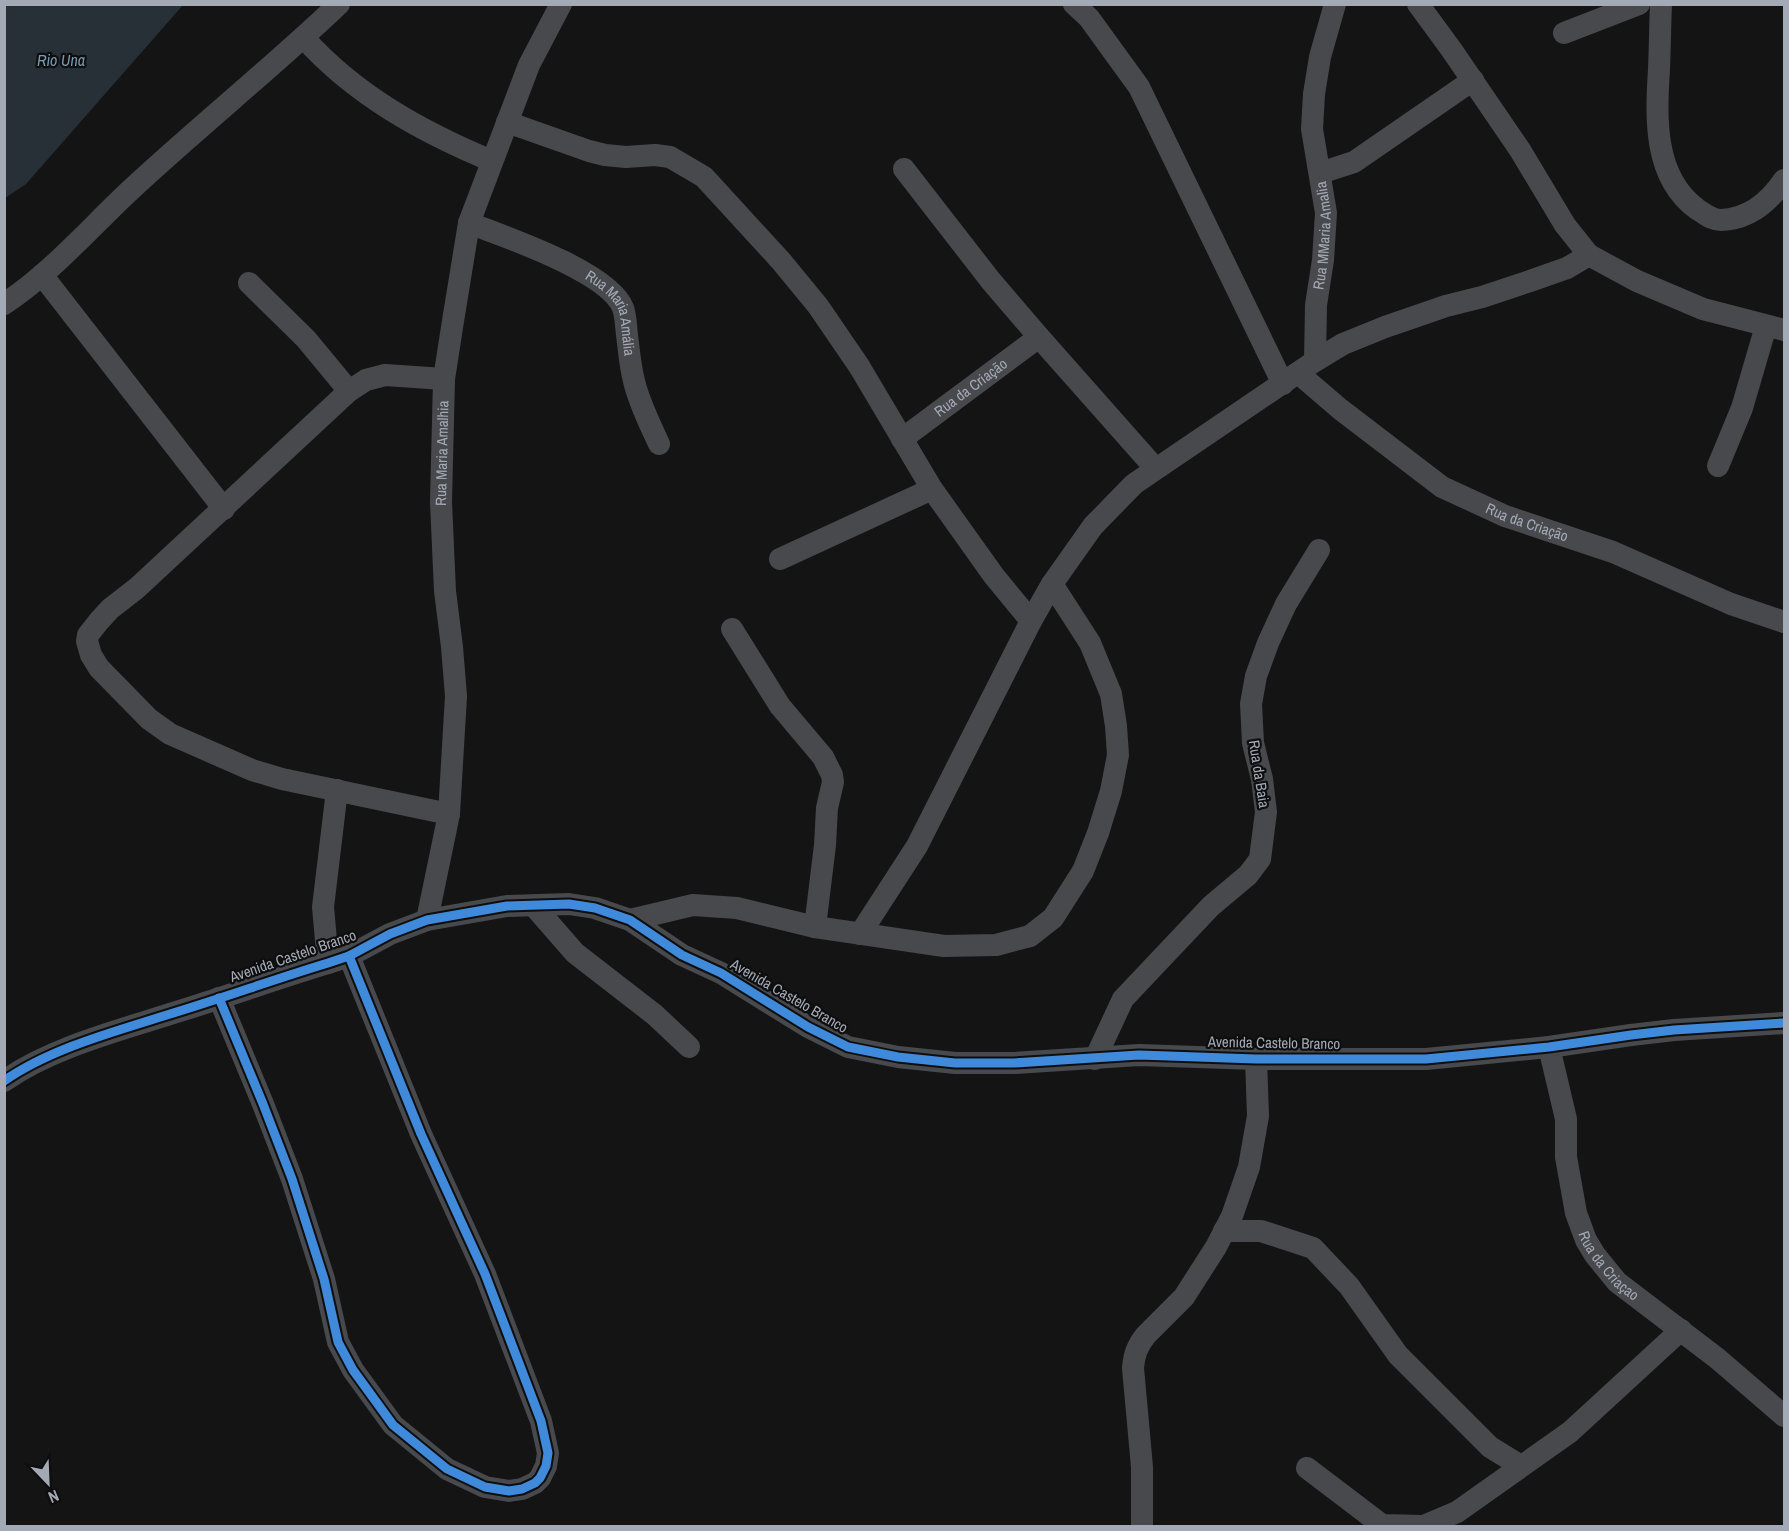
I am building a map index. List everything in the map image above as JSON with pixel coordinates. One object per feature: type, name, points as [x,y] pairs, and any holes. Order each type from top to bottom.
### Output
[{"type":"street","points":[[4,304],[42,274],[136,185],[304,38],[339,4]]},
{"type":"street","name":"Rua Maria Amalhia","points":[[427,920],[448,814],[456,696],[444,591],[441,502],[444,380],[470,223],[529,65],[561,4]]},
{"type":"street","points":[[1074,4],[1089,18],[1138,87],[1299,372]]},
{"type":"street","name":"Rua MMaria Amalia","points":[[1299,372],[1316,305],[1323,260],[1325,201],[1312,129],[1314,94],[1320,57],[1335,4]]},
{"type":"street","points":[[1418,4],[1520,150],[1565,225],[1589,255],[1637,282],[1703,309],[1775,328],[1718,466]]},
{"type":"street","points":[[1564,33],[1640,4]]},
{"type":"street","points":[[1661,4],[1658,125],[1664,162],[1678,191],[1714,220],[1732,220],[1758,209],[1785,180]]},
{"type":"street","points":[[304,38],[327,62],[378,103],[460,148],[492,161]]},
{"type":"street","points":[[1320,173],[1354,162],[1473,80]]},
{"type":"street","points":[[507,122],[605,155],[670,156],[704,177],[781,261],[818,306],[859,366],[932,489],[994,576],[1031,621]]},
{"type":"street","points":[[904,169],[1039,338],[1155,468]]},
{"type":"street","name":"Rua Maria Amália","points":[[470,223],[589,274],[614,295],[622,307],[636,390],[659,444]]},
{"type":"street","points":[[860,934],[917,846],[1052,584],[1093,526],[1134,484],[1342,344],[1446,306],[1482,297],[1567,268],[1589,255]]},
{"type":"street","points":[[42,274],[224,509]]},
{"type":"street","points":[[249,283],[298,330],[349,391]]},
{"type":"street","name":"Rua da Criação","points":[[902,439],[1039,338]]},
{"type":"street","name":"Rua da Criação","points":[[1299,372],[1340,409],[1442,488],[1505,516],[1613,552],[1731,604],[1785,622]]},
{"type":"street","points":[[444,380],[385,375],[366,380],[349,391],[224,509],[137,588],[110,609],[88,635],[87,640],[91,655],[99,668],[148,718],[170,734],[252,770],[282,779],[448,814]]},
{"type":"street","points":[[780,559],[932,489]]},
{"type":"street","name":"Rua da Baia","points":[[1095,1059],[1123,999],[1211,906],[1248,875],[1260,859],[1266,812],[1262,779],[1253,743],[1251,704],[1256,675],[1268,643],[1287,604],[1319,550]]},
{"type":"street","points":[[630,920],[693,905],[737,908],[815,927],[944,946],[996,945],[1030,936],[1053,918],[1083,872],[1098,833],[1118,754],[1111,694],[1090,643],[1052,584]]},
{"type":"street","points":[[732,629],[780,706],[823,757],[832,775],[815,927]]},
{"type":"street","points":[[219,998],[292,1179],[324,1279],[338,1342],[353,1370],[393,1425],[447,1469],[485,1487],[509,1491],[522,1489],[534,1483],[540,1478],[546,1466],[548,1453],[541,1421],[485,1274],[338,960],[324,907],[337,790]]},
{"type":"street","name":"Avenida Castelo Branco","points":[[4,1081],[24,1069],[115,1031],[338,960],[390,934],[427,920],[507,906],[569,904],[595,908],[630,920],[682,956],[721,973],[808,1027],[848,1047],[898,1057],[955,1063],[1014,1063],[1139,1055],[1256,1059],[1426,1059],[1549,1047],[1652,1032],[1785,1023]]},
{"type":"street","points":[[534,906],[574,953],[655,1015],[689,1047]]},
{"type":"street","name":"Rua da Criaçao","points":[[1549,1047],[1566,1119],[1566,1157],[1576,1213],[1586,1240],[1595,1255],[1617,1282],[1682,1330],[1785,1416]]},
{"type":"street","points":[[1142,1527],[1142,1467],[1133,1357],[1140,1342],[1184,1297],[1232,1216],[1249,1167],[1258,1116],[1256,1059]]},
{"type":"street","points":[[1224,1231],[1261,1231],[1313,1248],[1349,1286],[1398,1355],[1490,1447],[1521,1466]]},
{"type":"street","points":[[1307,1468],[1382,1525],[1424,1526],[1458,1512],[1570,1432],[1682,1330]]},
{"type":"water","name":"Rio Una","points":[[5,4],[183,5],[26,184],[5,198]]},
{"type":"cycle path","points":[[4,1081],[22,1069],[63,1050],[349,956],[390,934],[427,920],[507,906],[569,904],[595,908],[630,920],[682,955],[721,973],[808,1027],[848,1047],[898,1057],[955,1063],[1014,1063],[1139,1055],[1256,1059],[1426,1059],[1549,1047],[1674,1030],[1784,1023]]},
{"type":"cycle path","points":[[219,998],[292,1179],[324,1279],[338,1342],[353,1370],[393,1425],[447,1469],[485,1487],[509,1491],[522,1489],[535,1483],[546,1466],[548,1453],[541,1421],[485,1274],[421,1134],[349,956]]}]
